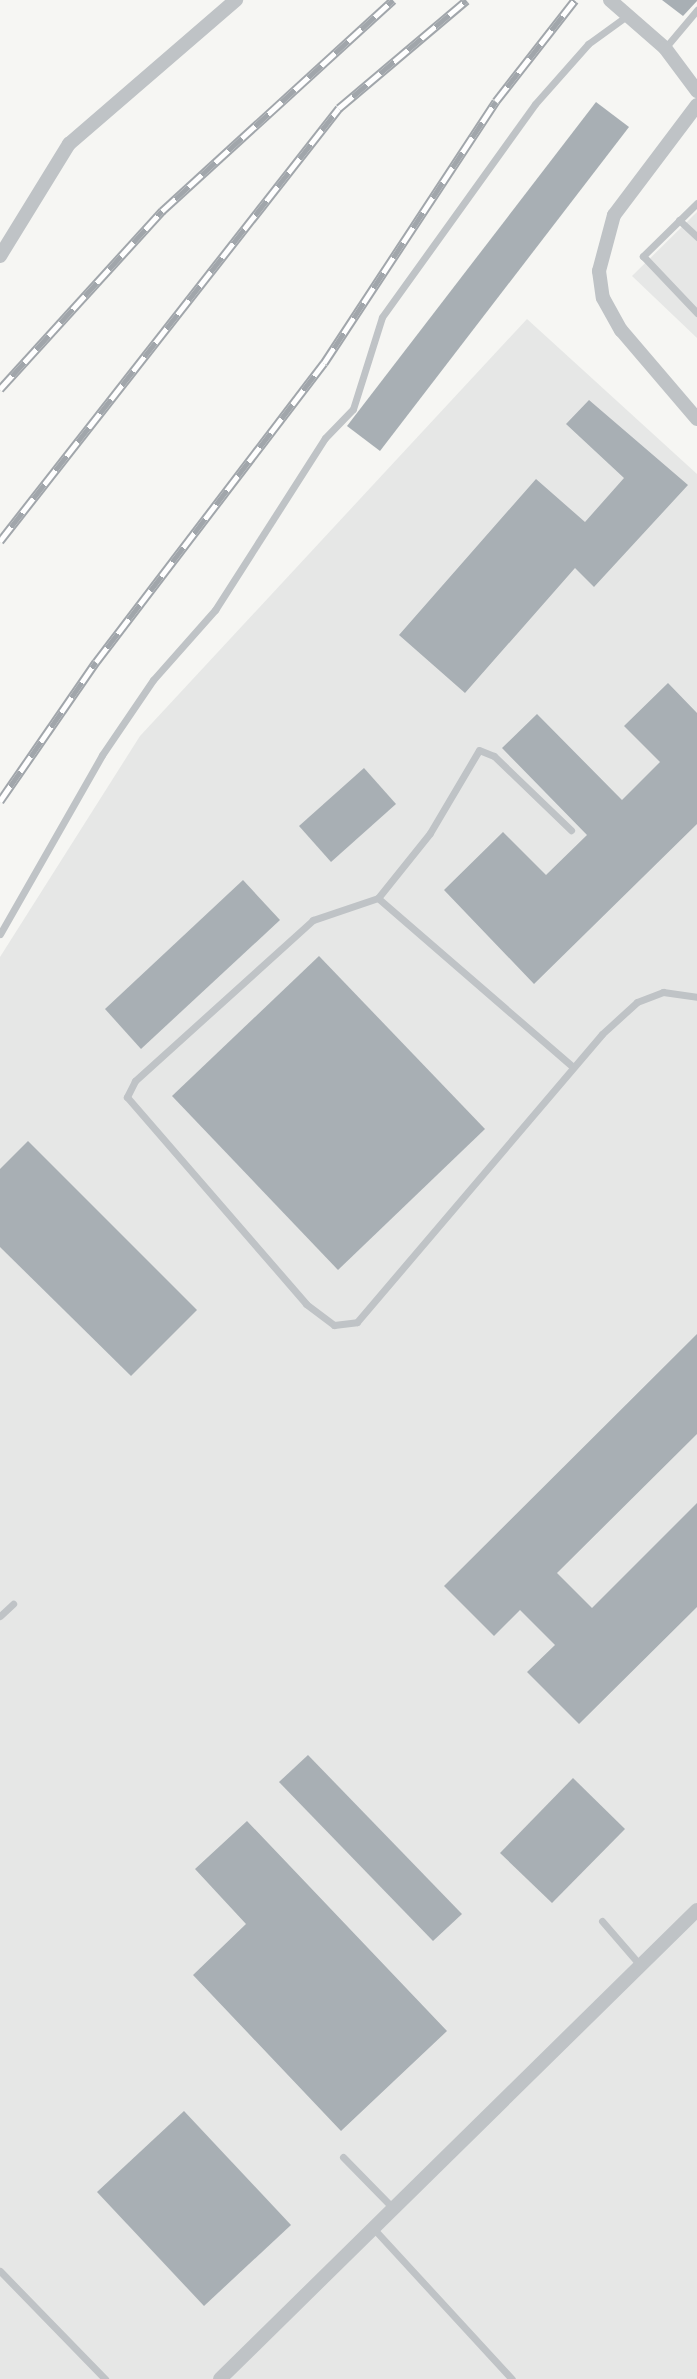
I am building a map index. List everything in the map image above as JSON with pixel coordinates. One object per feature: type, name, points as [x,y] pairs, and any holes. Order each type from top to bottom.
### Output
[{"type":"street","points":[[0,256],[69,144],[236,0]]},
{"type":"street","points":[[610,0],[665,48],[697,91]]},
{"type":"street","points":[[697,105],[614,215],[599,271],[603,298],[621,330],[697,419]]},
{"type":"street","points":[[220,2379],[640,1965],[694,1918]]},
{"type":"lane","points":[[665,48],[697,10]]},
{"type":"lane","points":[[0,934],[102,755],[153,680],[215,610],[317,449],[353,409],[382,317],[535,104],[588,44],[628,15]]},
{"type":"lane","points":[[697,203],[643,256],[697,313]]},
{"type":"lane","points":[[679,220],[697,237]]},
{"type":"lane","points":[[571,830],[494,756],[479,750],[430,833],[378,898],[313,920],[135,1081],[127,1097],[306,1304],[334,1325],[357,1322],[573,1067],[637,1002],[663,992],[697,997]]},
{"type":"lane","points":[[378,898],[573,1067]]},
{"type":"lane","points":[[0,1616],[13,1604]]},
{"type":"lane","points":[[602,1921],[640,1965]]},
{"type":"lane","points":[[343,2157],[393,2208]]},
{"type":"lane","points":[[373,2228],[512,2379]]},
{"type":"lane","points":[[0,2271],[105,2379]]},
{"type":"shaded area","points":[[697,212],[697,338],[632,276]]},
{"type":"shaded area","points":[[527,319],[697,474],[697,2379],[0,2379],[0,957],[140,736]]},
{"type":"building","points":[[662,0],[697,0],[697,1],[683,16]]},
{"type":"building","points":[[596,102],[629,127],[380,451],[347,426]]},
{"type":"building","points":[[589,400],[688,485],[594,587],[575,568],[465,693],[399,635],[536,479],[585,522],[624,478],[566,424]]},
{"type":"building","points":[[668,683],[697,713],[697,824],[534,984],[444,890],[503,832],[546,875],[587,835],[502,748],[537,714],[622,800],[660,762],[624,726]]},
{"type":"building","points":[[364,768],[396,804],[331,862],[299,826]]},
{"type":"building","points":[[243,880],[280,920],[141,1049],[105,1009]]},
{"type":"building","points":[[319,956],[485,1129],[338,1270],[172,1096]]},
{"type":"building","points":[[28,1141],[197,1310],[131,1376],[0,1247],[0,1169]]},
{"type":"building","points":[[697,1334],[697,1434],[557,1573],[592,1608],[697,1503],[697,1607],[579,1724],[527,1672],[555,1645],[520,1610],[494,1636],[444,1586]]},
{"type":"building","points":[[308,1755],[462,1914],[433,1941],[279,1782]]},
{"type":"building","points":[[573,1778],[625,1829],[552,1903],[500,1853]]},
{"type":"building","points":[[247,1821],[447,2031],[341,2131],[193,1975],[246,1924],[195,1869]]},
{"type":"building","points":[[184,2111],[291,2225],[204,2306],[97,2192]]},
{"type":"railway","points":[[0,389],[162,211],[393,0]]},
{"type":"railway","points":[[0,541],[339,108],[467,0]]},
{"type":"railway","points":[[0,801],[96,662],[324,363],[496,101],[575,0]]}]
